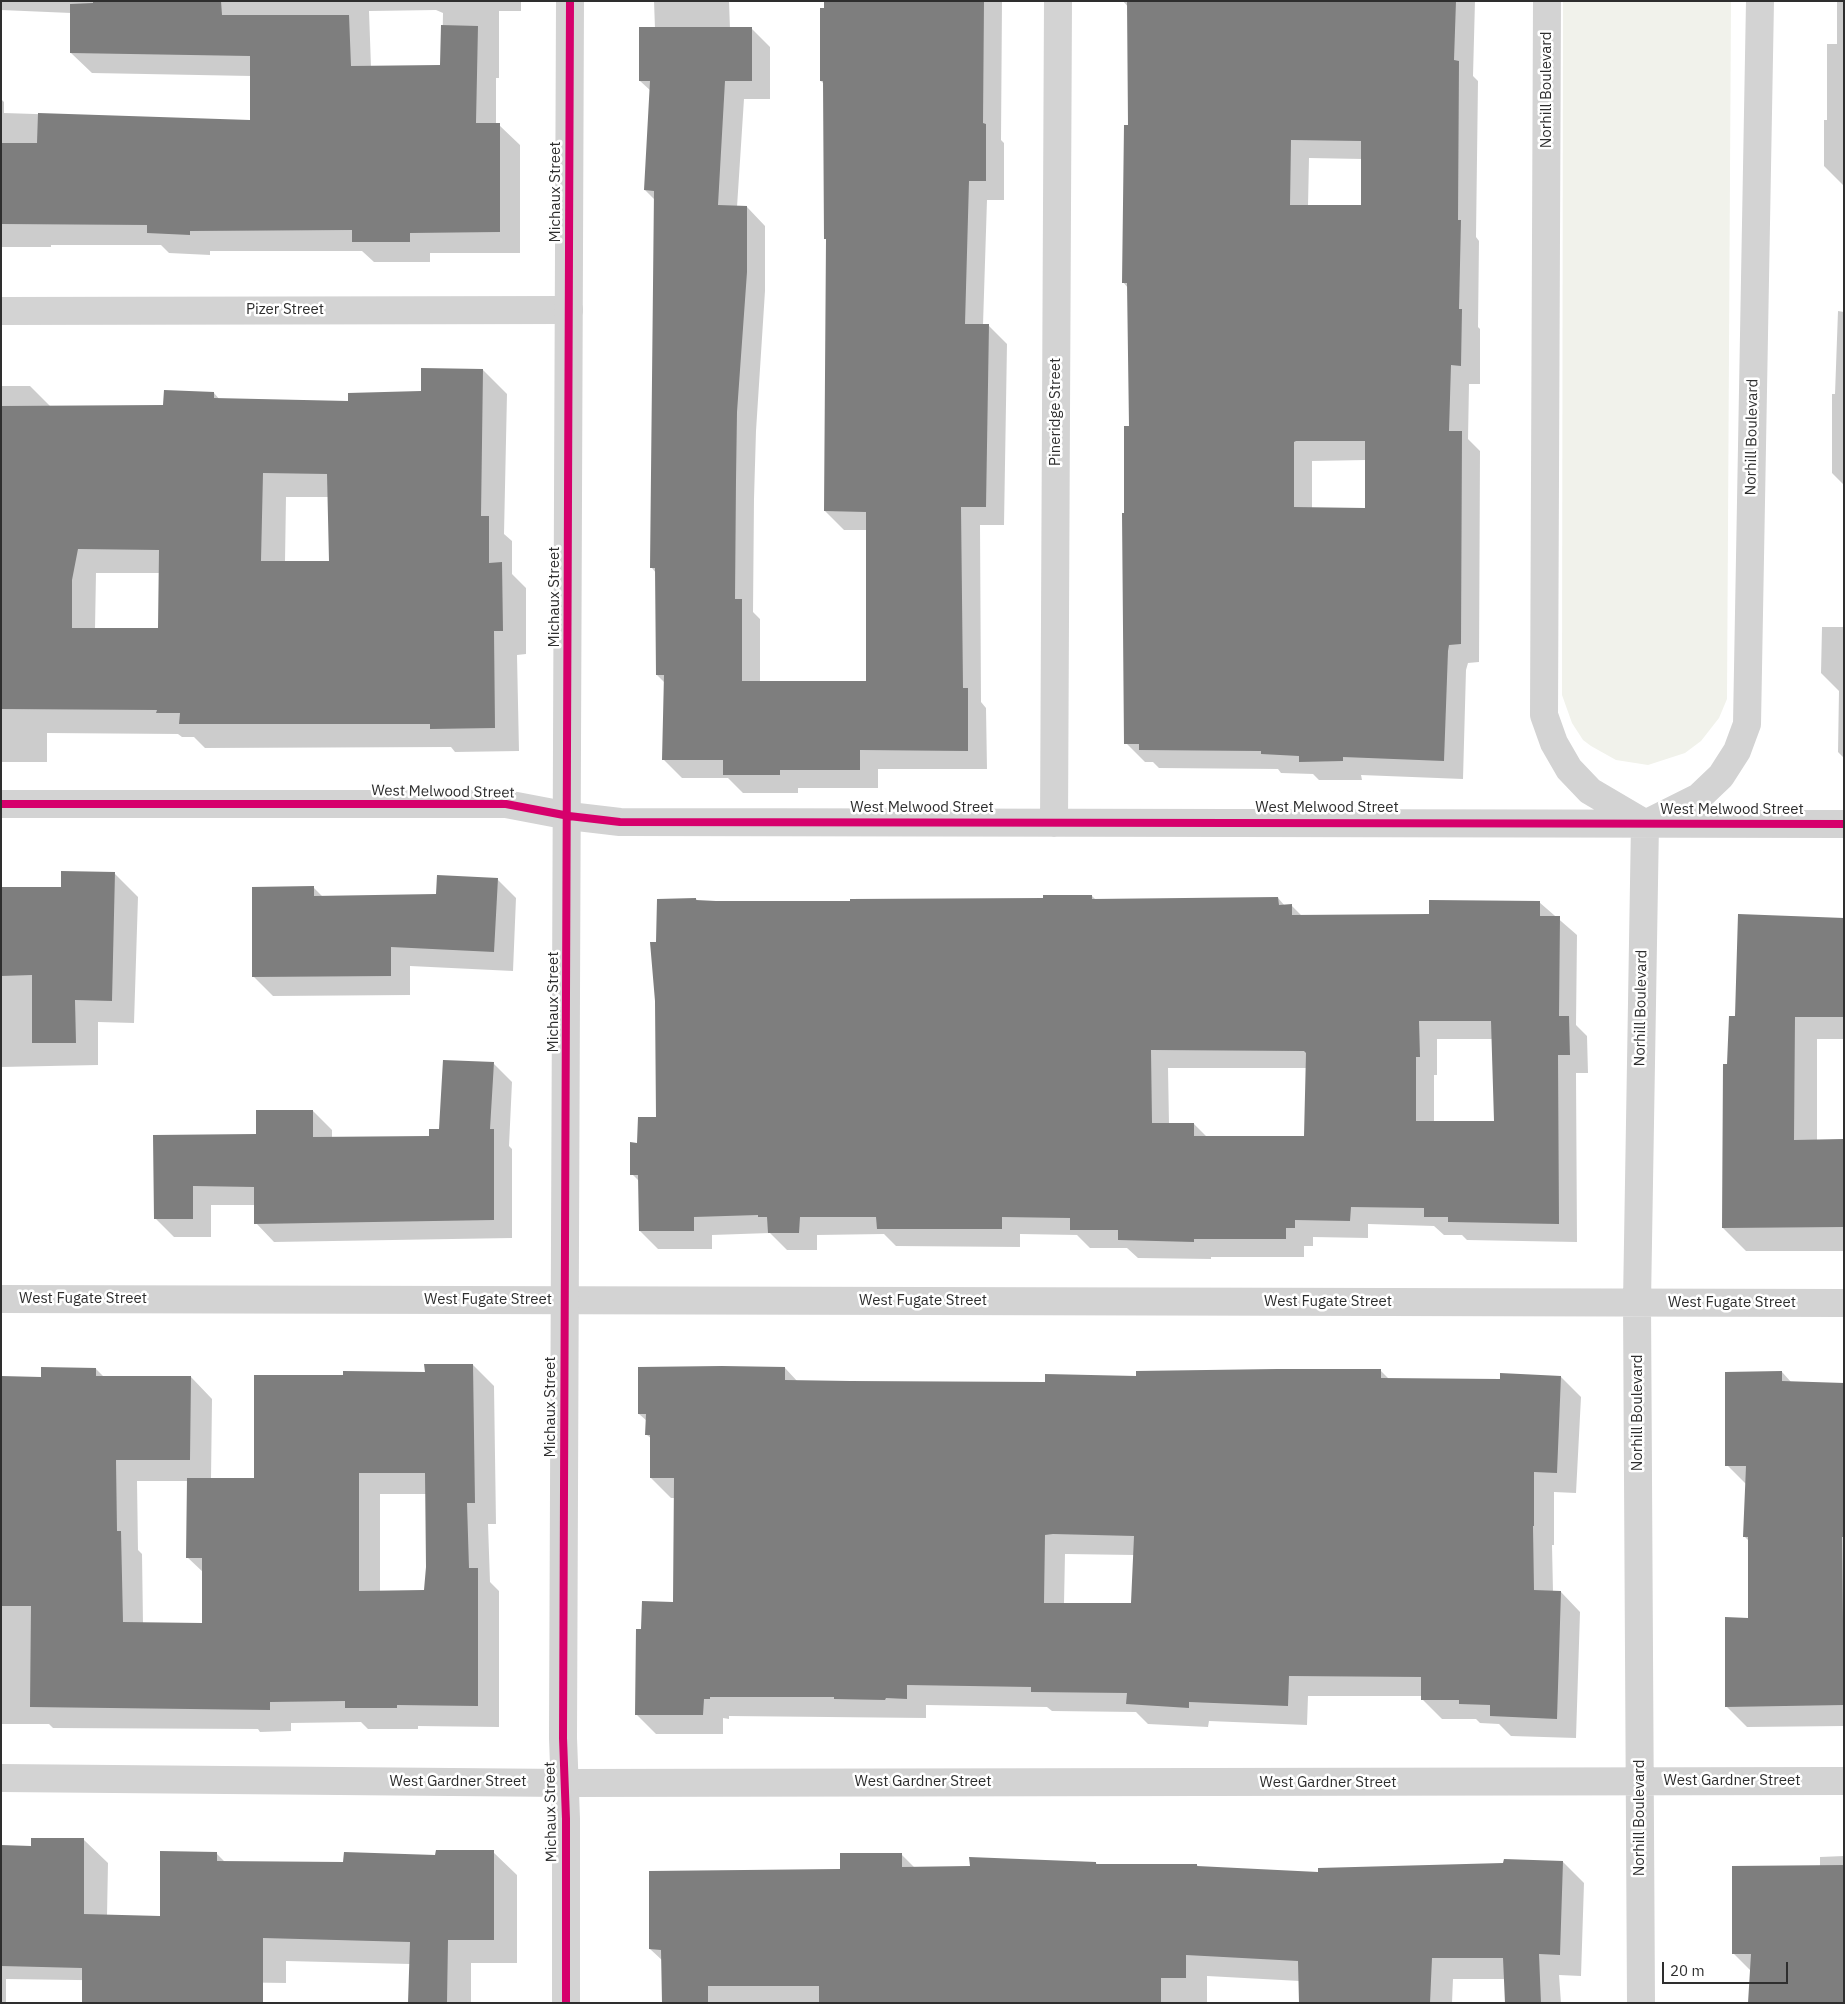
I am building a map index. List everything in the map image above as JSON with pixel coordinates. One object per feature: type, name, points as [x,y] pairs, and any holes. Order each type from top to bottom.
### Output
[{"type":"street","name":"Michaux Street","points":[[566,2003],[566,1819],[564,1783],[569,816],[570,1]]},
{"type":"street","name":"Pineridge Street","points":[[1054,822],[1058,1]]},
{"type":"street","name":"Norhill Boulevard","points":[[1547,1],[1544,715],[1554,743],[1570,769],[1590,791],[1645,823]]},
{"type":"street","name":"Norhill Boulevard","points":[[1645,823],[1699,797],[1721,776],[1737,751],[1747,724],[1760,1]]},
{"type":"street","name":"Pizer Street","points":[[1,311],[569,310]]},
{"type":"street","name":"West Melwood Street","points":[[1,804],[506,804],[614,822],[1844,824]]},
{"type":"street","name":"Norhill Boulevard","points":[[1642,2003],[1637,1302],[1645,823]]},
{"type":"street","name":"West Fugate Street","points":[[1,1299],[1844,1303]]},
{"type":"street","name":"West Gardner Street","points":[[1,1778],[564,1783],[1844,1781]]},
{"type":"shaded area","points":[[1563,1],[1731,1],[1727,699],[1719,718],[1701,741],[1685,753],[1648,765],[1616,760],[1583,740],[1572,723],[1562,695]]},
{"type":"building","points":[[93,1],[221,1],[222,15],[349,15],[351,66],[440,65],[441,25],[478,26],[476,123],[500,123],[500,232],[410,233],[410,242],[352,242],[352,230],[190,231],[190,235],[147,233],[147,225],[1,224],[1,143],[37,143],[38,113],[250,120],[250,56],[70,53],[70,4],[93,3]]},
{"type":"building","points":[[824,1],[984,1],[983,123],[986,124],[986,181],[969,181],[965,324],[989,324],[986,507],[961,507],[963,688],[968,688],[968,751],[860,750],[860,770],[780,770],[780,775],[723,775],[723,760],[662,760],[664,675],[656,675],[655,568],[650,568],[654,191],[644,190],[650,81],[639,81],[639,27],[752,27],[752,81],[725,81],[718,205],[747,206],[747,272],[737,412],[736,480],[735,599],[742,599],[742,681],[866,681],[866,512],[824,511],[826,239],[824,239],[823,81],[820,81],[820,8],[824,8]]},
{"type":"building","points":[[1127,1],[1456,1],[1454,60],[1459,61],[1458,220],[1461,220],[1459,309],[1462,309],[1461,366],[1451,365],[1449,431],[1462,431],[1461,644],[1449,645],[1448,651],[1444,761],[1343,757],[1343,761],[1299,762],[1299,756],[1261,754],[1261,751],[1139,750],[1139,744],[1124,744],[1122,513],[1124,513],[1124,426],[1129,426],[1127,283],[1122,283],[1124,125],[1128,125]],"holes":[[[1291,140],[1361,141],[1361,205],[1290,205]],[[1365,441],[1365,508],[1294,507],[1294,442]]]},
{"type":"building","points":[[421,368],[483,369],[481,516],[489,516],[489,563],[502,562],[503,631],[494,631],[495,728],[430,729],[430,724],[179,724],[180,713],[156,713],[157,710],[1,709],[1,406],[163,405],[164,390],[214,392],[214,398],[348,401],[348,393],[421,391]],"holes":[[[263,473],[327,474],[329,561],[261,561]],[[78,549],[159,550],[158,628],[72,628],[72,580]]]},
{"type":"building","points":[[61,871],[115,872],[112,1001],[75,1000],[76,1043],[32,1043],[32,975],[1,976],[1,887],[61,887]]},
{"type":"building","points":[[437,875],[498,878],[494,952],[391,947],[391,976],[252,977],[252,887],[314,886],[314,896],[436,894]]},
{"type":"building","points":[[1043,895],[1092,895],[1092,899],[1278,897],[1279,905],[1292,904],[1292,915],[1429,914],[1429,900],[1540,901],[1540,916],[1560,916],[1559,1016],[1569,1016],[1570,1055],[1558,1055],[1559,1224],[1448,1222],[1448,1217],[1424,1217],[1424,1208],[1351,1207],[1350,1221],[1295,1220],[1295,1228],[1286,1228],[1286,1239],[1194,1239],[1194,1242],[1118,1240],[1118,1230],[1070,1230],[1070,1218],[1002,1217],[1002,1229],[877,1229],[876,1217],[800,1217],[799,1233],[768,1233],[767,1217],[758,1217],[758,1215],[694,1217],[694,1231],[639,1231],[638,1175],[630,1175],[630,1142],[637,1143],[638,1117],[656,1117],[655,1001],[650,942],[656,942],[657,899],[850,901],[850,899],[1043,898]],"holes":[[[1419,1021],[1491,1021],[1494,1121],[1416,1121],[1416,1057],[1420,1057]],[[1151,1050],[1304,1051],[1306,1053],[1304,1136],[1194,1136],[1194,1123],[1152,1123]]]},
{"type":"building","points":[[1738,914],[1844,918],[1844,1017],[1795,1017],[1794,1140],[1844,1139],[1844,1227],[1722,1228],[1723,1064],[1727,1064],[1729,1016],[1735,1016]]},
{"type":"building","points":[[443,1060],[494,1062],[490,1129],[494,1129],[494,1220],[254,1224],[254,1187],[193,1186],[193,1219],[154,1219],[153,1135],[256,1134],[256,1110],[313,1110],[313,1137],[429,1136],[429,1129],[439,1129]]},
{"type":"building","points":[[424,1364],[473,1364],[475,1503],[467,1503],[469,1568],[478,1568],[478,1706],[397,1705],[397,1708],[345,1708],[345,1701],[270,1702],[270,1710],[30,1707],[31,1606],[1,1606],[1,1376],[41,1377],[41,1367],[96,1368],[96,1376],[191,1376],[190,1460],[116,1460],[117,1531],[121,1531],[123,1622],[202,1623],[202,1558],[186,1558],[187,1478],[254,1478],[254,1375],[343,1375],[343,1371],[425,1372]],"holes":[[[359,1473],[425,1473],[426,1567],[424,1590],[359,1591]]]},
{"type":"building","points":[[638,1367],[785,1367],[785,1380],[850,1381],[1045,1382],[1045,1374],[1136,1376],[1136,1371],[1277,1369],[1381,1369],[1381,1378],[1500,1379],[1500,1373],[1561,1376],[1557,1473],[1534,1472],[1533,1526],[1534,1590],[1561,1591],[1557,1719],[1490,1716],[1490,1705],[1459,1704],[1459,1700],[1421,1700],[1421,1677],[1289,1676],[1288,1706],[1189,1702],[1189,1708],[1126,1704],[1127,1693],[1031,1692],[1031,1687],[907,1685],[907,1699],[710,1697],[710,1699],[704,1699],[703,1715],[635,1715],[636,1629],[641,1629],[642,1601],[673,1602],[674,1478],[650,1478],[650,1435],[645,1435],[646,1414],[638,1414]],"holes":[[[1045,1535],[1134,1536],[1131,1603],[1044,1603]]]},
{"type":"building","points":[[1782,1371],[1782,1381],[1844,1383],[1844,1537],[1842,1537],[1844,1705],[1725,1707],[1725,1617],[1748,1618],[1748,1537],[1743,1537],[1746,1466],[1725,1466],[1725,1372]]},
{"type":"building","points":[[31,1838],[84,1838],[84,1914],[160,1916],[160,1851],[217,1852],[217,1861],[343,1862],[344,1852],[435,1855],[436,1850],[494,1850],[494,1940],[448,1940],[447,2003],[408,2003],[410,1942],[263,1938],[263,2003],[82,2003],[82,1968],[1,1966],[1,1845],[31,1846]]},
{"type":"building","points":[[840,1853],[902,1853],[902,1867],[970,1866],[969,1857],[1096,1862],[1096,1864],[1197,1864],[1197,1866],[1318,1872],[1318,1868],[1503,1863],[1504,1859],[1563,1861],[1560,1955],[1539,1954],[1541,2003],[1505,2003],[1503,1958],[1432,1958],[1430,2003],[1299,2003],[1298,1961],[1186,1955],[1186,1978],[1161,1978],[1161,2003],[819,2003],[819,1986],[708,1986],[708,2003],[662,2003],[661,1950],[649,1949],[649,1871],[840,1869]]},
{"type":"building","points":[[1844,1865],[1844,2003],[1748,2003],[1751,1954],[1732,1954],[1732,1866]]},
{"type":"cycle path","points":[[566,2003],[566,1819],[563,1738],[570,1]]},
{"type":"cycle path","points":[[1,804],[506,804],[569,816],[620,822],[1844,824]]}]
